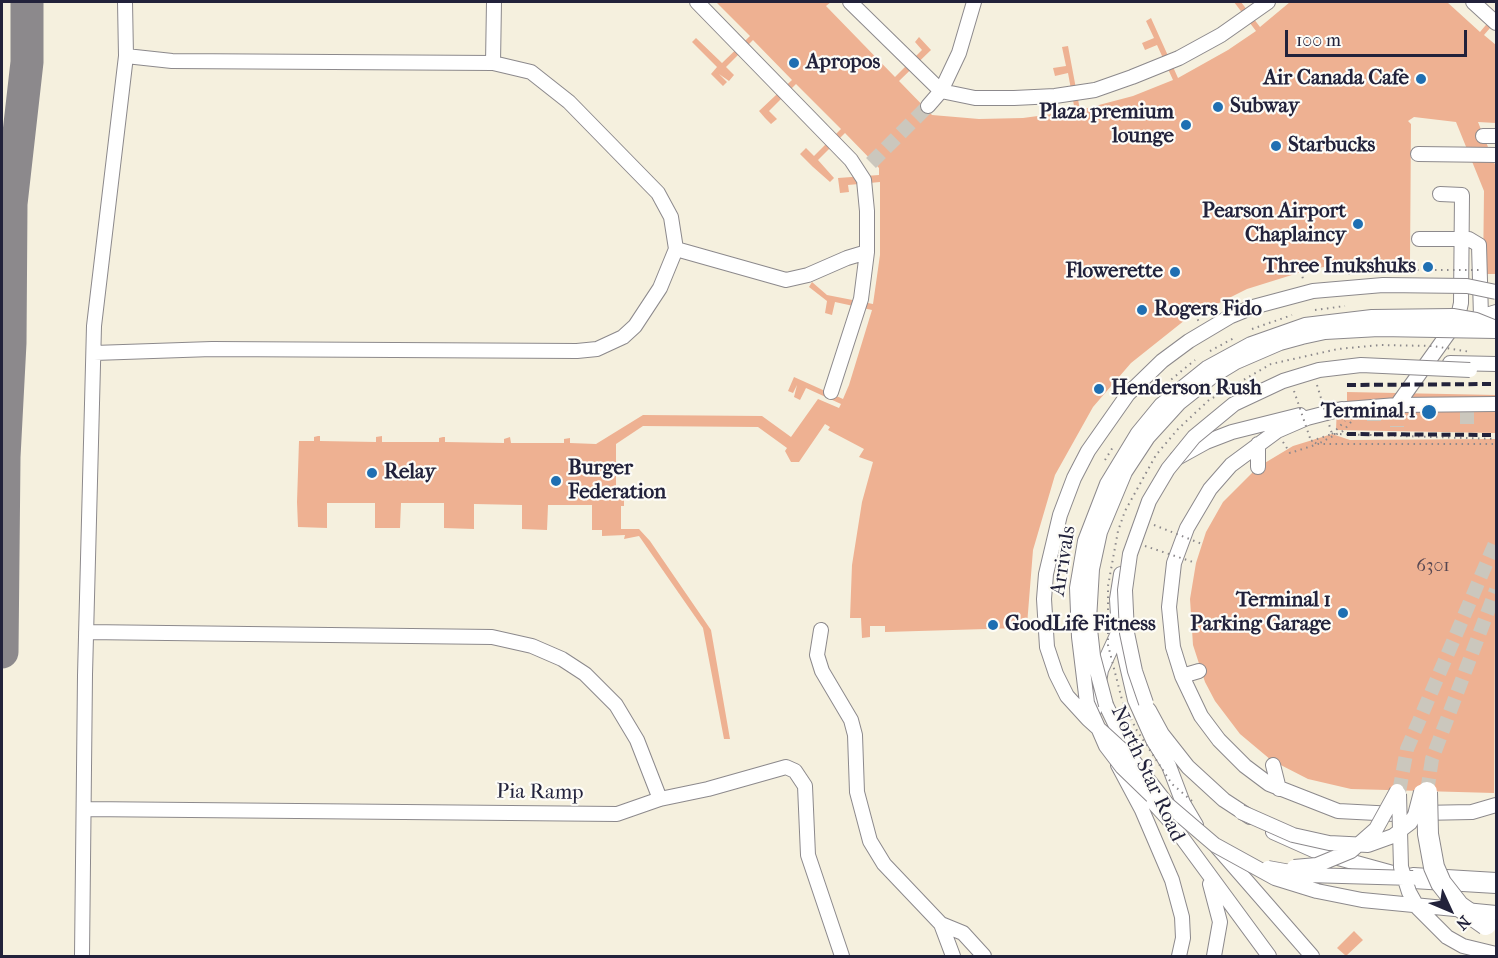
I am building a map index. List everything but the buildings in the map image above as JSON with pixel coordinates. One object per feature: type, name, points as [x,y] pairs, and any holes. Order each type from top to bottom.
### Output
[{"type":"highway","points":[[1424,792],[1431,853],[1441,883],[1459,906],[1473,917],[1497,930]]},
{"type":"highway","points":[[1413,878],[1497,883]]},
{"type":"street","points":[[82,957],[86,633],[94,353],[99,284],[126,56],[125,2]]},
{"type":"street","points":[[493,63],[494,2]]},
{"type":"street","points":[[697,2],[865,166],[867,252],[861,299],[831,392]]},
{"type":"street","points":[[850,2],[940,91],[975,98],[1055,96],[1095,90],[1179,58],[1221,35],[1269,2]]},
{"type":"street","points":[[927,106],[940,91],[959,53],[974,2]]},
{"type":"street","points":[[1473,2],[1497,23]]},
{"type":"street","points":[[94,353],[212,349],[577,351],[597,349],[623,337],[635,326],[660,288],[676,249],[672,217],[658,193],[568,102],[531,72],[493,63],[172,61],[126,56]]},
{"type":"street","points":[[1418,154],[1497,155]]},
{"type":"street","points":[[1396,405],[1457,321],[1461,303],[1462,195],[1440,194]]},
{"type":"street","points":[[1419,239],[1469,239],[1479,245],[1481,317]]},
{"type":"street","points":[[676,249],[717,263],[786,280],[808,275],[867,252]]},
{"type":"street","points":[[1497,292],[1467,286],[1356,285],[1313,291],[1266,302],[1231,316],[1189,341],[1145,376],[1118,407],[1088,450],[1065,501],[1046,574],[1044,623],[1051,661],[1067,696],[1088,719],[1132,759],[1167,804],[1215,845],[1275,878],[1317,891],[1362,900],[1497,913]]},
{"type":"street","points":[[1457,321],[1497,312]]},
{"type":"street","name":"Arrivals","points":[[1413,878],[1307,875],[1276,871],[1229,856],[1184,825],[1136,783],[1106,746],[1087,703],[1078,638],[1077,588],[1085,541],[1107,484],[1138,433],[1161,405],[1207,368],[1251,344],[1305,325],[1372,317],[1452,316],[1476,320],[1497,330]]},
{"type":"street","name":"North Star Road","points":[[1179,957],[1183,938],[1182,917],[1172,880],[1142,810],[1094,711],[1083,664],[1080,638],[1080,587],[1084,554],[1106,489],[1128,452],[1161,410],[1197,378],[1226,358],[1288,333],[1322,324],[1366,319],[1438,318],[1457,321]]},
{"type":"street","points":[[1457,321],[1497,341]]},
{"type":"street","points":[[1132,759],[1106,705],[1093,656],[1089,620],[1092,569],[1100,532],[1117,487],[1148,437],[1163,419],[1213,376],[1280,343],[1350,330],[1497,330]]},
{"type":"street","points":[[1196,825],[1183,803],[1169,766],[1153,740],[1135,700],[1119,631],[1117,599],[1122,564],[1146,501],[1166,465],[1210,417],[1233,400],[1276,379],[1328,365],[1382,361],[1497,364]]},
{"type":"street","points":[[1413,878],[1304,848],[1273,832],[1241,812],[1213,790],[1178,756],[1155,723],[1141,690],[1129,644],[1125,590],[1130,554],[1143,514],[1161,479],[1189,442],[1234,404],[1283,381],[1319,370],[1361,365],[1497,370]]},
{"type":"street","points":[[1166,465],[1197,447],[1232,432],[1272,421],[1342,409],[1396,405],[1497,404]]},
{"type":"street","points":[[1342,409],[1307,418],[1277,431],[1258,444],[1218,479],[1194,514],[1181,540],[1174,563],[1169,607],[1173,646],[1182,676],[1201,716],[1219,740],[1245,766],[1279,789],[1338,811],[1371,814],[1472,812],[1497,805]]},
{"type":"street","points":[[1258,444],[1258,467]]},
{"type":"street","points":[[821,630],[817,655],[822,671],[851,720],[855,735],[857,792],[870,841],[884,864],[941,924],[953,957]]},
{"type":"street","points":[[1094,711],[1101,670],[1119,631]]},
{"type":"street","points":[[86,633],[492,637],[532,646],[561,659],[585,674],[616,705],[637,740],[660,799]]},
{"type":"street","points":[[1182,676],[1199,670]]},
{"type":"street","points":[[1110,748],[1196,825],[1312,957]]},
{"type":"street","points":[[1273,765],[1279,789]]},
{"type":"street","name":"Pia Ramp","points":[[84,809],[617,814],[660,799],[708,789],[786,767],[795,771],[805,786],[808,855],[842,957]]},
{"type":"street","points":[[1136,783],[1197,858],[1269,957]]},
{"type":"street","points":[[1215,845],[1262,863],[1288,867],[1317,866],[1351,851],[1364,841],[1383,820],[1398,792],[1401,867],[1409,892],[1418,908],[1447,937],[1463,946],[1497,954]]},
{"type":"street","points":[[1241,812],[1293,834],[1329,843],[1368,845],[1393,836],[1404,828],[1415,815],[1424,792]]},
{"type":"street","points":[[1197,858],[1218,905],[1220,922],[1214,957]]},
{"type":"street","points":[[941,924],[963,933],[984,957]]},
{"type":"path","points":[[1339,143],[1361,141]]},
{"type":"path","points":[[1349,263],[1349,277]]},
{"type":"path","points":[[1399,270],[1479,270]]},
{"type":"path","points":[[1301,271],[1304,280]]},
{"type":"path","points":[[1281,311],[1283,319]]},
{"type":"path","points":[[1195,314],[1200,324]]},
{"type":"path","points":[[1211,341],[1216,350]]},
{"type":"path","points":[[1192,801],[1172,784],[1136,729],[1122,700],[1108,645],[1108,586],[1118,531],[1125,510],[1156,455],[1178,429],[1209,400],[1271,364],[1338,349],[1380,345],[1433,345],[1471,352]]},
{"type":"path","points":[[1194,361],[1190,355],[1197,364]]},
{"type":"path","points":[[1277,431],[1290,453],[1318,444],[1354,419]]},
{"type":"path","points":[[1497,439],[1336,432],[1311,441],[1318,444],[1497,444]]},
{"type":"path","points":[[1107,443],[1115,448]]},
{"type":"taxiway","points":[[2,652],[4,457],[10,343],[11,204],[27,62],[27,2]]},
{"type":"tunnel","points":[[871,163],[928,106]]},
{"type":"tunnel","points":[[1467,404],[1467,424]]},
{"type":"tunnel","points":[[1397,405],[1397,427]]},
{"type":"tunnel","points":[[1374,407],[1374,427]]},
{"type":"tunnel","points":[[1399,792],[1407,749],[1496,541]]},
{"type":"tunnel","points":[[1427,792],[1432,759],[1496,590]]},
{"type":"railway","points":[[1347,385],[1496,384]]},
{"type":"railway","points":[[1347,434],[1496,435]]},
{"type":"place","name":"Apropos","points":[[794,63]]},
{"type":"place","name":"Air Canada Cafe","points":[[1421,79]]},
{"type":"place","name":"Subway","points":[[1218,107]]},
{"type":"place","name":"Plaza premium lounge","points":[[1186,125]]},
{"type":"place","name":"Starbucks","points":[[1276,146]]},
{"type":"place","name":"Pearson Airport Chaplaincy","points":[[1358,224]]},
{"type":"place","name":"Three Inukshuks","points":[[1428,267]]},
{"type":"place","name":"Flowerette","points":[[1175,272]]},
{"type":"place","name":"Rogers Fido","points":[[1142,310]]},
{"type":"place","name":"Henderson Rush","points":[[1099,389]]},
{"type":"place","name":"Terminal 1","points":[[1429,412]]},
{"type":"place","name":"Relay","points":[[372,473]]},
{"type":"place","name":"Burger Federation","points":[[556,481]]},
{"type":"place","name":"Terminal 1 Parking Garage","points":[[1343,613]]},
{"type":"place","name":"GoodLife Fitness","points":[[993,625]]}]
